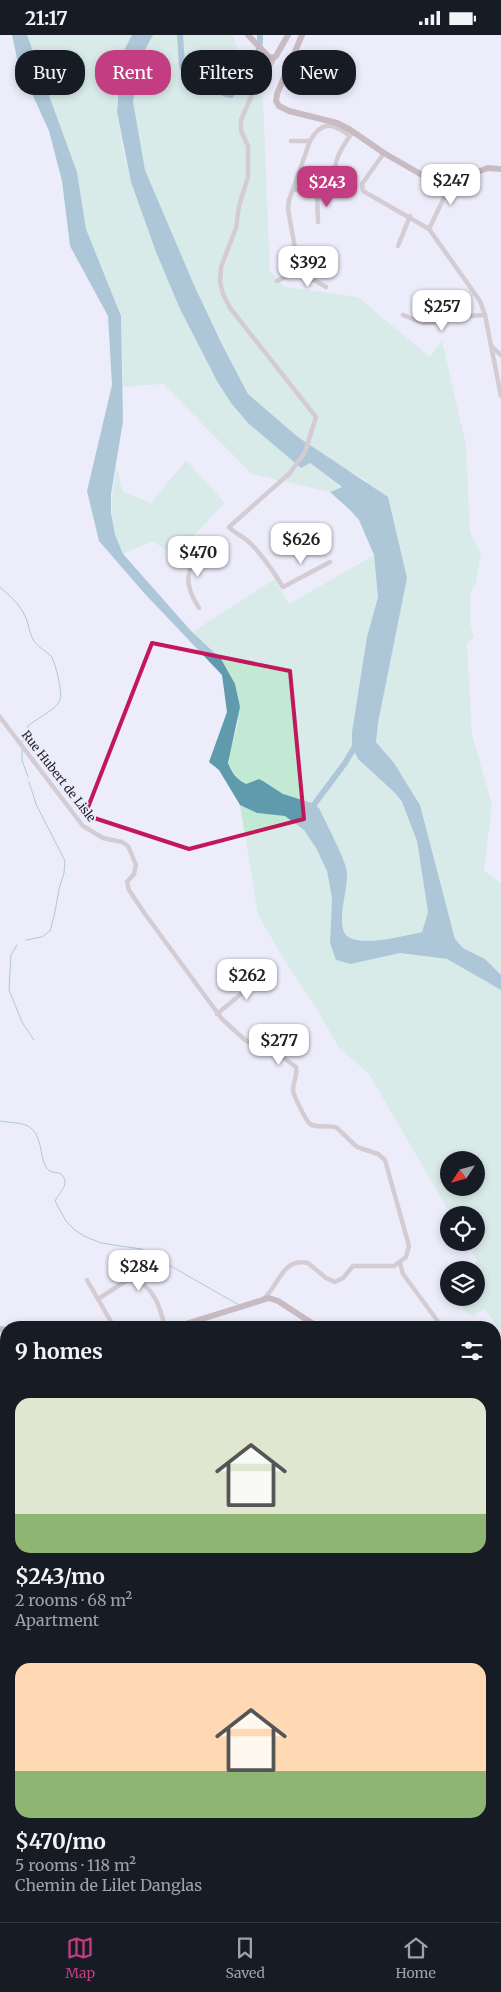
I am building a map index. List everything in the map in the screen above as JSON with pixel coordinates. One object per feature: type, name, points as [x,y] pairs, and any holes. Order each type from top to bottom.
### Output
[{"type":"street","points":[[288,35],[254,90],[241,120],[241,131],[248,147],[248,177],[239,206],[236,227],[221,267],[220,282],[223,295],[230,308],[316,417],[305,452],[290,473],[229,527],[243,539],[249,541],[260,553],[283,587],[330,562]]},
{"type":"street","points":[[302,35],[277,94],[276,103],[289,111],[337,123],[352,134],[436,183],[442,184],[482,170],[501,169]]},
{"type":"street","points":[[249,36],[269,57],[273,58]]},
{"type":"street","points":[[326,287],[299,271],[289,220],[289,199],[314,134],[324,126],[334,126],[352,134]]},
{"type":"street","points":[[293,189],[323,196],[326,176],[334,167],[339,153],[352,134]]},
{"type":"street","points":[[291,141],[310,141]]},
{"type":"street","points":[[384,153],[362,184],[363,191],[370,197],[410,216],[429,229],[480,301],[485,315],[501,396]]},
{"type":"street","points":[[334,167],[336,178]]},
{"type":"street","points":[[429,229],[452,181]]},
{"type":"street","points":[[317,195],[318,222]]},
{"type":"street","points":[[398,246],[410,216]]},
{"type":"street","points":[[313,280],[319,269]]},
{"type":"street","points":[[277,281],[299,271]]},
{"type":"street","points":[[403,315],[423,323],[441,322],[451,317],[485,315]]},
{"type":"street","points":[[491,346],[501,355]]},
{"type":"street","points":[[198,608],[190,594],[188,581],[192,561],[204,548]]},
{"type":"street","name":"Rue Hubert de Lisle","points":[[0,717],[21,742],[82,826],[103,838],[122,842],[128,847],[136,865],[134,874],[127,882],[129,890],[218,1014],[245,1040],[255,1045],[270,1048],[296,1067],[297,1075],[293,1085],[293,1093],[310,1124],[333,1127],[357,1147],[378,1154],[385,1160],[409,1246],[406,1257],[400,1263]]},
{"type":"street","points":[[218,1014],[266,973]]},
{"type":"street","points":[[263,1299],[284,1269],[295,1263],[304,1262],[312,1265],[333,1282],[340,1281],[355,1265],[394,1266],[400,1263],[403,1274],[438,1321]]},
{"type":"street","points":[[88,1280],[111,1321]]},
{"type":"street","points":[[98,1299],[126,1281],[137,1280],[149,1288],[155,1295],[163,1321]]},
{"type":"street","points":[[205,1321],[263,1299],[278,1301],[309,1321]]},
{"type":"highlighted area","points":[[152,643],[290,671],[304,819],[189,849],[85,815]]},
{"type":"green space","points":[[27,35],[132,35],[124,50],[95,50],[95,95],[118,95],[117,112],[122,145],[131,182],[180,309],[217,381],[231,403],[342,488],[330,492],[252,474],[163,384],[123,387],[121,316],[86,229],[77,172],[49,95],[85,95],[85,50],[32,50]]},
{"type":"green space","points":[[153,35],[233,35],[238,50],[181,50],[181,95],[261,95],[263,98],[270,271],[285,287],[358,297],[430,357],[442,341],[466,444],[470,532],[481,554],[476,583],[470,593],[471,626],[474,637],[467,643],[472,734],[492,805],[484,871],[501,883],[501,975],[485,959],[463,948],[455,939],[420,805],[394,763],[376,742],[378,723],[407,578],[366,480],[345,469],[298,437],[248,394],[194,285],[145,170],[133,101],[134,95],[171,95],[171,50],[145,50]]},
{"type":"green space","points":[[186,460],[225,503],[174,556],[153,541],[123,554],[115,531],[112,511],[117,466],[122,491],[151,503]]},
{"type":"green space","points":[[374,555],[378,597],[367,637],[358,759],[395,793],[406,809],[417,841],[428,912],[422,932],[366,941],[355,940],[347,936],[343,929],[342,915],[346,886],[346,866],[319,809],[312,803],[283,794],[259,779],[246,784],[236,778],[231,771],[229,756],[238,720],[235,686],[223,667],[192,632],[275,579],[289,604]]},
{"type":"green space","points":[[240,805],[257,813],[285,816],[304,830],[316,848],[327,871],[332,898],[330,943],[352,964],[400,953],[447,959],[501,990],[501,1321],[494,1321],[484,1309],[473,1317],[460,1306],[485,1306],[485,1261],[477,1261],[471,1251],[485,1251],[485,1206],[446,1206],[369,1074],[339,1048],[315,1006],[286,963],[258,915]]},
{"type":"water","points":[[12,35],[27,35],[32,50],[15,50]]},
{"type":"water","points":[[132,35],[153,35],[145,50],[124,50]]},
{"type":"water","points":[[33,95],[49,95],[77,172],[86,229],[121,316],[123,421],[111,494],[111,513],[115,534],[123,554],[192,632],[221,659],[235,684],[240,707],[228,763],[231,770],[237,778],[246,784],[259,779],[283,794],[312,803],[319,808],[346,866],[342,922],[347,936],[355,940],[366,941],[422,932],[428,912],[417,841],[402,802],[395,793],[358,759],[352,747],[352,732],[367,637],[378,597],[374,555],[359,520],[330,492],[342,487],[310,463],[301,468],[248,423],[231,403],[217,381],[180,309],[156,252],[131,182],[117,112],[118,95],[134,95],[133,101],[145,170],[194,285],[248,394],[298,437],[388,497],[407,578],[378,723],[376,742],[394,763],[420,805],[455,939],[463,948],[485,959],[501,975],[501,990],[447,959],[400,953],[351,964],[336,960],[330,943],[332,898],[327,871],[316,848],[304,830],[285,816],[257,813],[240,805],[219,770],[209,762],[227,712],[222,675],[145,594],[99,541],[87,491],[112,385],[108,316],[70,246],[62,181],[49,131]]},
{"type":"waterway","points":[[180,35],[182,65],[188,82],[231,95],[253,68],[260,35]]},
{"type":"waterway","points":[[0,587],[23,611],[34,641],[51,656],[60,684],[61,696],[58,704],[28,726],[22,742]]},
{"type":"waterway","points":[[310,810],[345,763],[357,743]]},
{"type":"waterway","points":[[22,749],[22,760],[28,777]]},
{"type":"waterway","points":[[26,940],[42,937],[50,931],[64,873],[65,861],[36,804],[29,782]]},
{"type":"waterway","points":[[17,945],[11,955],[9,990],[22,1022],[34,1040]]},
{"type":"waterway","points":[[0,1121],[24,1125],[31,1128],[35,1133],[47,1168],[51,1172],[61,1174],[64,1178],[64,1187],[55,1201],[66,1221],[75,1230],[101,1243],[141,1249],[239,1305]]}]
